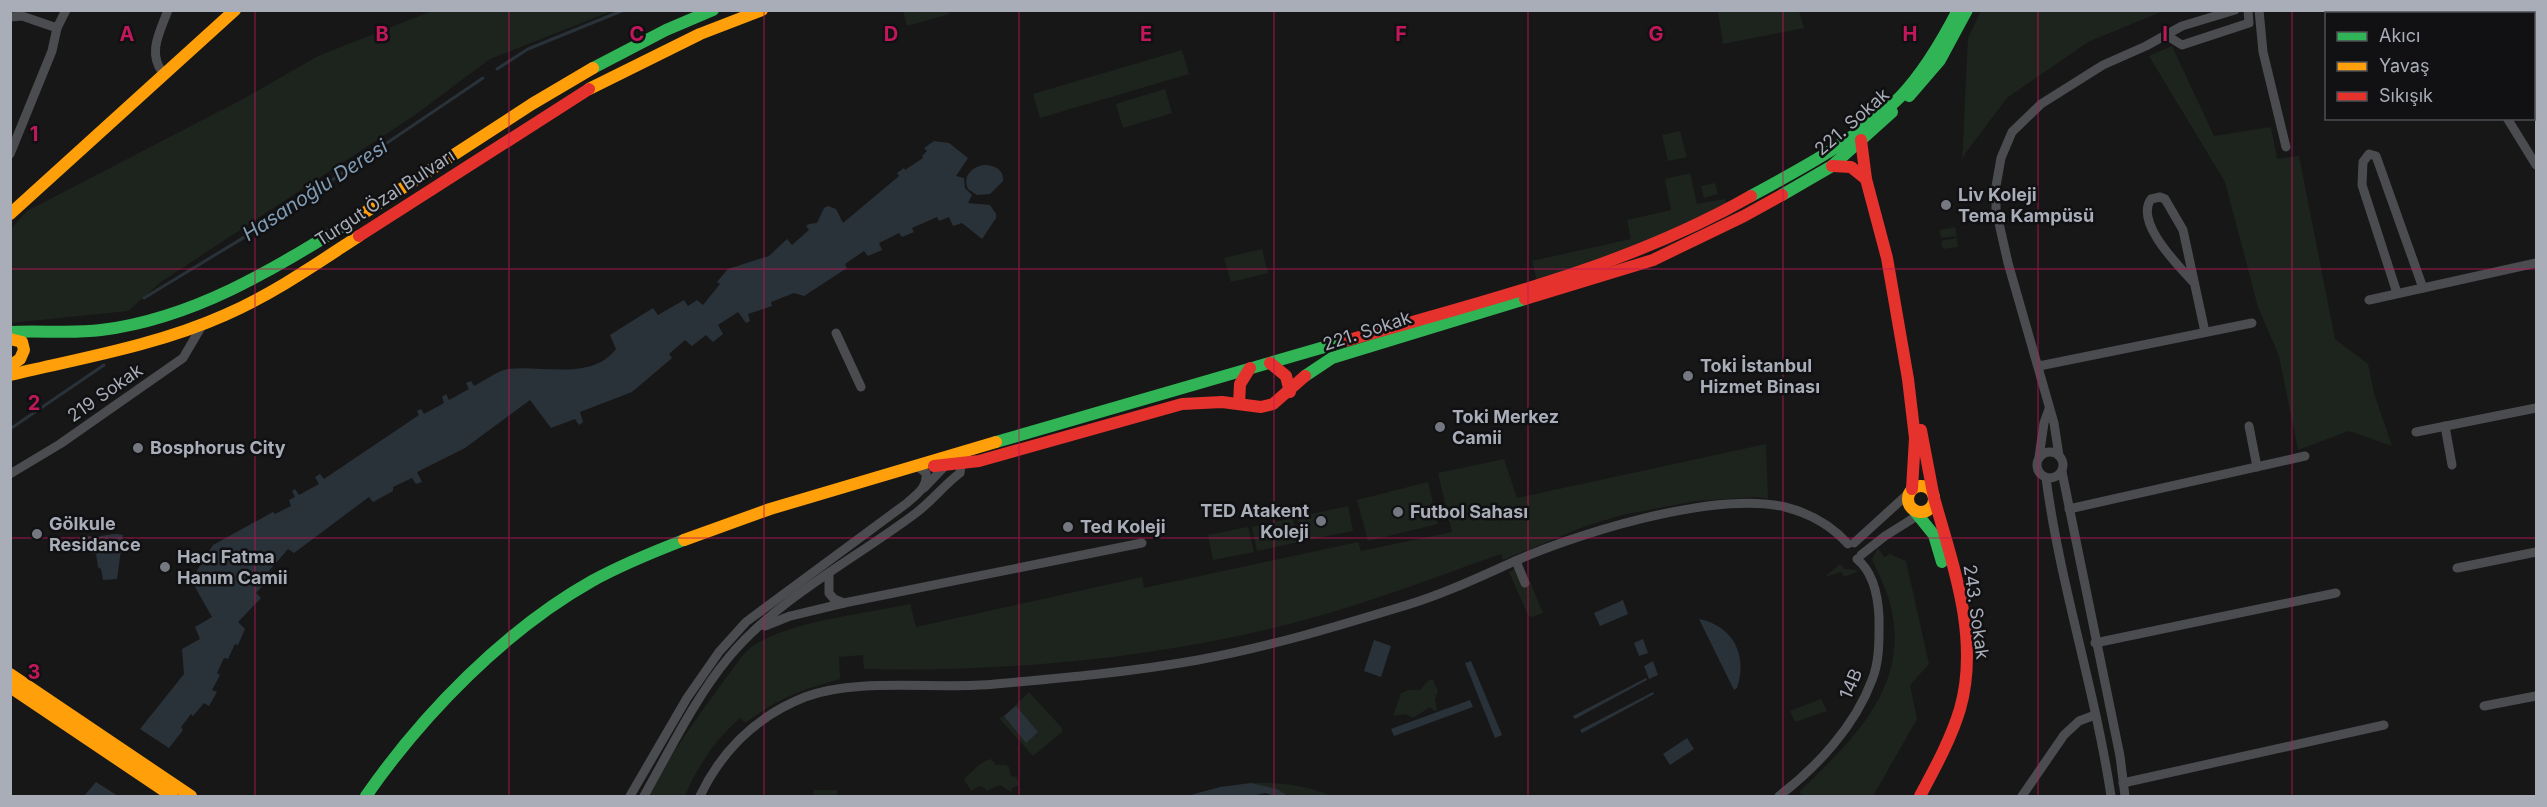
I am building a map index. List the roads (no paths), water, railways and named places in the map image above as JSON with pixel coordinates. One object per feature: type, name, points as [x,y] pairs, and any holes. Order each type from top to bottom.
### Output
[{"type":"street","points":[[10,154],[52,51],[57,28],[66,10]]},
{"type":"street","points":[[163,73],[156,61],[155,45],[168,10]]},
{"type":"street","points":[[10,214],[235,10]]},
{"type":"street","name":"Turgut Özal Bulvarı","points":[[10,332],[33,330],[85,332],[117,327],[163,317],[237,289],[330,234],[560,85],[636,44],[713,10]]},
{"type":"street","name":"Turgut Özal Bulvarı","points":[[10,375],[126,347],[203,324],[247,305],[288,282],[580,94],[700,34],[762,10]]},
{"type":"street","name":"221. Sokak","points":[[1270,363],[1595,268],[1651,247],[1738,205],[1844,141],[1899,98],[1928,63],[1958,10]]},
{"type":"street","name":"221. Sokak","points":[[913,468],[979,461],[1182,404],[1201,401],[1261,407],[1273,404],[1290,392],[1312,370],[1332,358],[1653,260],[1744,216],[1832,166],[1921,84],[1940,60],[1966,10]]},
{"type":"street","points":[[2126,796],[2062,472],[2064,464],[2059,456],[2054,423],[2008,263],[1996,210],[1996,186],[2001,158],[2013,132],[2041,104],[2103,64],[2193,22],[2235,10]]},
{"type":"street","points":[[2166,35],[2182,45],[2249,23],[2248,10]]},
{"type":"street","points":[[2259,10],[2263,52],[2286,147]]},
{"type":"street","points":[[10,17],[22,16],[57,28]]},
{"type":"street","points":[[2508,120],[2536,165]]},
{"type":"street","name":"243. Sokak","points":[[1861,140],[1866,179],[1887,258],[1908,379],[1916,438],[1911,491]]},
{"type":"street","points":[[2397,293],[2362,185],[2363,162],[2369,154],[2376,156],[2423,288]]},
{"type":"street","points":[[1832,166],[1853,167],[1866,179]]},
{"type":"street","points":[[2194,283],[2155,236],[2148,204],[2156,197],[2165,199],[2169,203],[2183,230],[2205,332]]},
{"type":"street","points":[[2369,300],[2536,263]]},
{"type":"street","points":[[2038,366],[2252,323]]},
{"type":"street","name":"219 Sokak","points":[[10,474],[105,413],[183,358],[203,324]]},
{"type":"street","points":[[836,333],[861,387]]},
{"type":"street","points":[[10,339],[22,342],[25,353],[22,358],[10,366]]},
{"type":"street","points":[[1239,404],[1240,381],[1250,368],[1270,363],[1286,376],[1290,392]]},
{"type":"street","name":"221. Sokak","points":[[913,468],[960,463],[1146,400],[1250,368]]},
{"type":"street","name":"243. Sokak","points":[[1908,379],[1917,409],[1933,496],[1961,615],[1966,667],[1958,713],[1950,738],[1920,796]]},
{"type":"street","points":[[2416,432],[2536,408]]},
{"type":"street","points":[[2049,409],[2044,423],[2037,470],[2046,478],[2111,796]]},
{"type":"street","points":[[2249,426],[2257,467]]},
{"type":"street","points":[[2445,426],[2452,465]]},
{"type":"street","points":[[2039,457],[2050,452],[2059,456]]},
{"type":"street","points":[[2069,509],[2306,456]]},
{"type":"street","points":[[644,796],[697,702],[729,658],[754,630],[919,511],[945,484],[960,463]]},
{"type":"street","points":[[630,796],[687,699],[719,652],[746,622],[908,503],[946,464]]},
{"type":"street","points":[[366,796],[378,778],[429,717],[501,647],[589,582],[669,545],[766,511],[913,468],[926,472],[927,480],[924,488]]},
{"type":"street","points":[[2046,478],[2056,477],[2062,472]]},
{"type":"street","points":[[700,796],[709,777],[740,737],[780,708],[808,696],[834,690],[877,687],[989,685],[1134,670],[1198,660],[1295,639],[1409,604],[1516,561],[1614,526],[1677,512],[1757,504],[1786,508],[1827,525],[1851,543],[1911,491],[1923,486],[1933,496],[1932,506],[1919,512],[1909,503],[1911,491]]},
{"type":"street","name":"243. Sokak","points":[[1913,796],[1946,729],[1959,673],[1957,638],[1940,554],[1934,535],[1919,512]]},
{"type":"street","name":"14B","points":[[1779,796],[1808,772],[1838,738],[1859,710],[1873,678],[1880,644],[1878,608],[1872,579],[1867,567],[1859,557],[1919,512]]},
{"type":"street","points":[[754,630],[790,616],[844,603],[1142,543]]},
{"type":"street","points":[[2457,568],[2536,552]]},
{"type":"street","points":[[1516,561],[1525,583]]},
{"type":"street","points":[[829,574],[829,593],[834,599],[844,603]]},
{"type":"street","points":[[2095,643],[2336,593]]},
{"type":"street","points":[[10,674],[191,796]]},
{"type":"street","points":[[10,687],[172,796]]},
{"type":"street","points":[[2484,706],[2536,696]]},
{"type":"street","points":[[2022,796],[2064,735],[2079,721],[2095,715]]},
{"type":"street","points":[[2124,783],[2384,725]]},
{"type":"waterway","name":"Hasanoğlu Deresi","points":[[497,69],[528,49],[624,10]]},
{"type":"waterway","name":"Hasanoğlu Deresi","points":[[144,298],[276,218],[483,78]]},
{"type":"waterway","name":"Hasanoğlu Deresi","points":[[10,429],[104,365]]},
{"type":"place","name":"Liv Koleji Tema Kampüsü","points":[[1946,205]]},
{"type":"place","name":"Toki İstanbul Hizmet Binası","points":[[1688,376]]},
{"type":"place","name":"Toki Merkez Camii","points":[[1440,427]]},
{"type":"place","name":"Bosphorus City","points":[[138,448]]},
{"type":"place","name":"Futbol Sahası","points":[[1398,512]]},
{"type":"place","name":"TED Atakent Koleji","points":[[1321,521]]},
{"type":"place","name":"Ted Koleji","points":[[1068,527]]},
{"type":"place","name":"Gölkule Residance","points":[[37,534]]},
{"type":"place","name":"Hacı Fatma Hanım Camii","points":[[165,567]]}]
